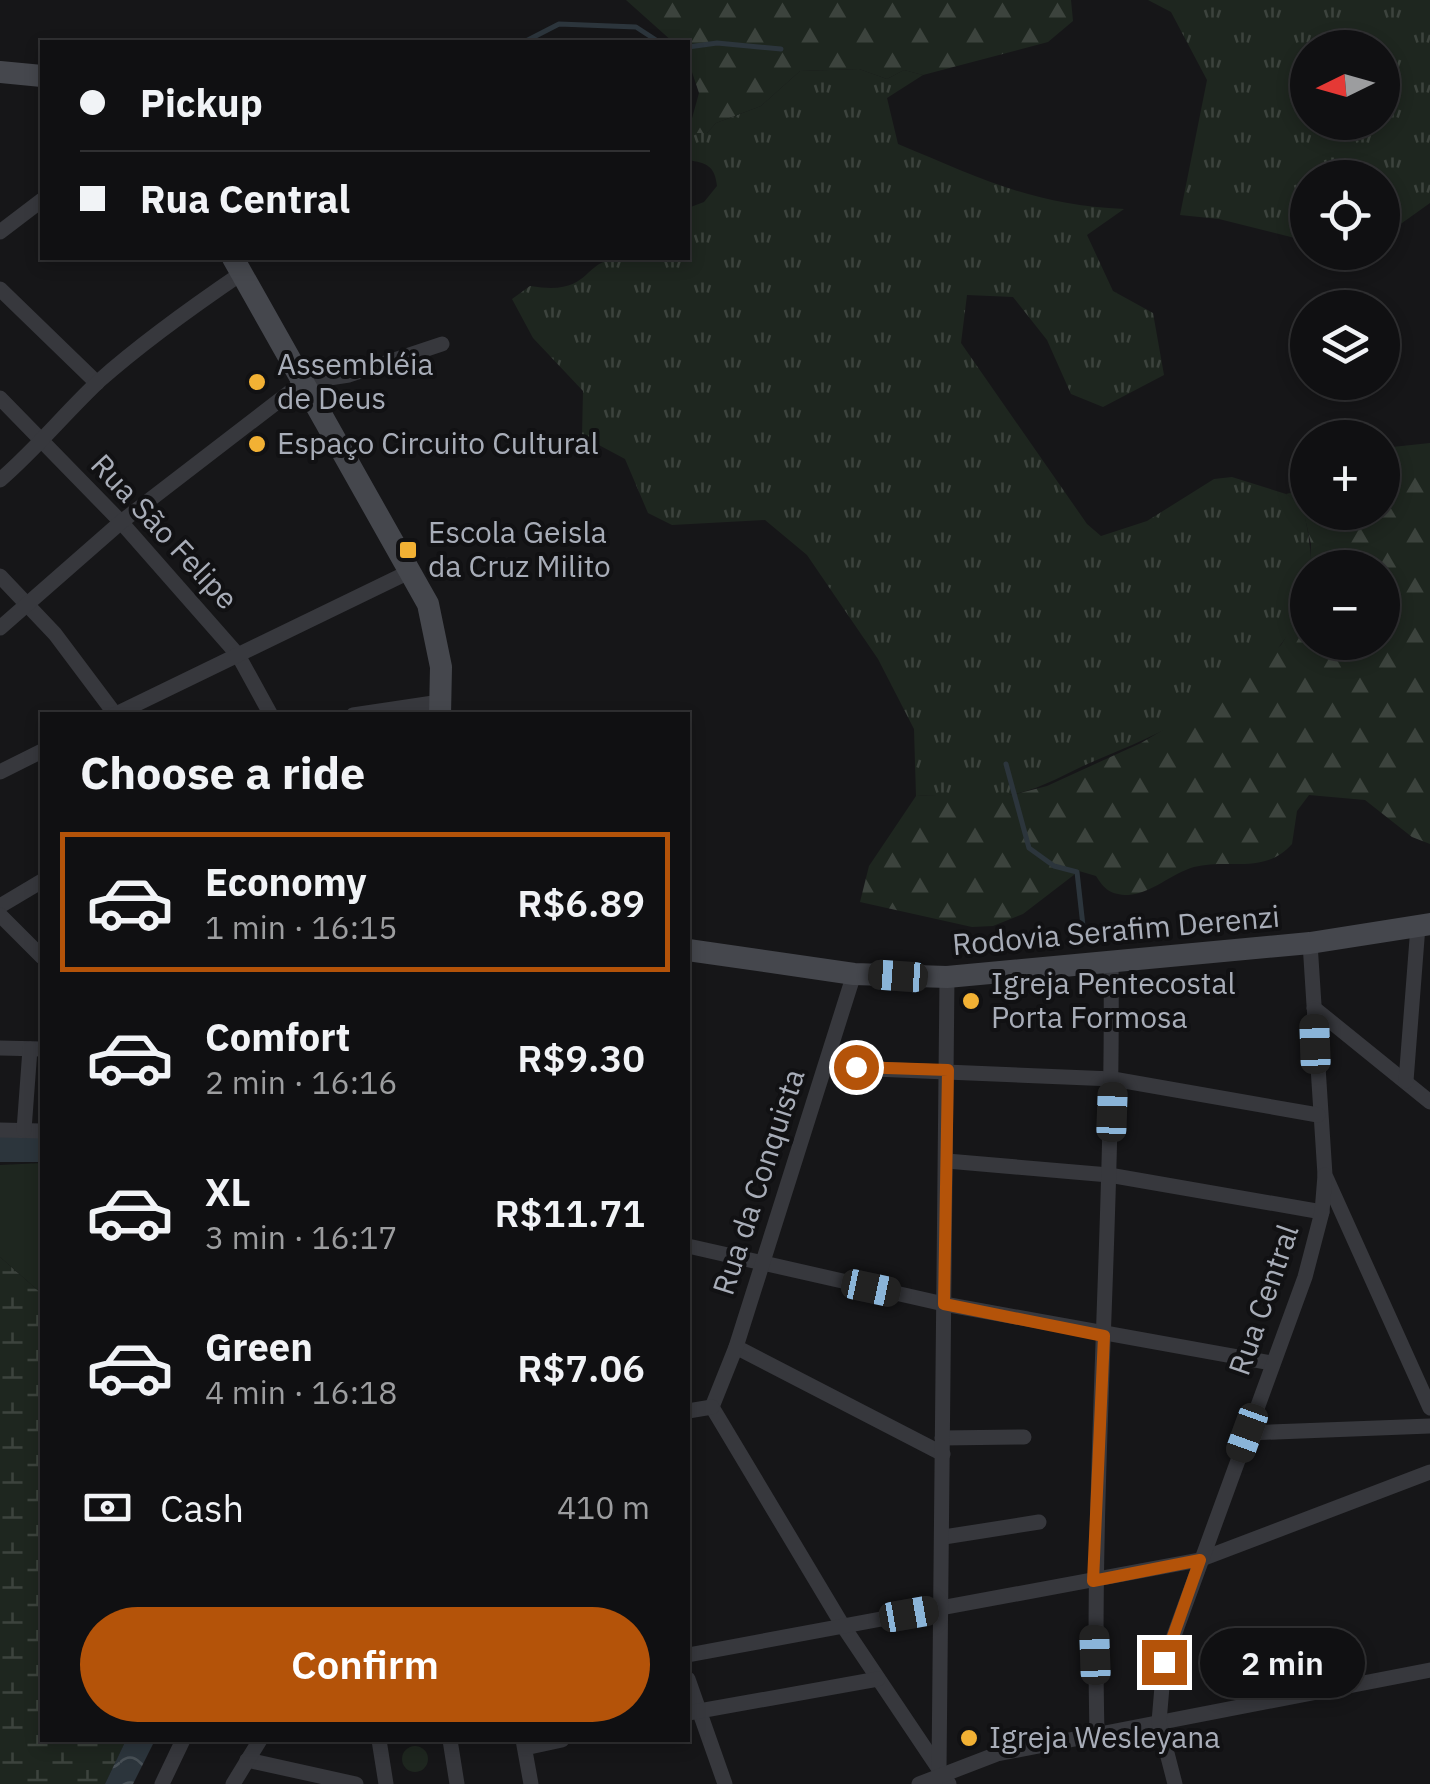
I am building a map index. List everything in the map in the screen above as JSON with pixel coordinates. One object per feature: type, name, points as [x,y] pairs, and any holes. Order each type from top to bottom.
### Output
[{"type":"main road","points":[[0,72],[40,76]]},
{"type":"main road","points":[[237,265],[411,571],[436,632],[440,708]]},
{"type":"main road","name":"Rodovia Serafim Derenzi","points":[[690,950],[854,974],[947,977],[1310,943],[1424,925]]},
{"type":"street","points":[[0,232],[40,202]]},
{"type":"street","points":[[0,480],[43,442],[97,383],[237,265]]},
{"type":"street","points":[[0,288],[97,383]]},
{"type":"street","points":[[0,628],[121,522],[303,382],[349,376],[442,344]]},
{"type":"street","name":"Rua São Felipe","points":[[0,398],[121,522],[238,655],[269,712]]},
{"type":"street","points":[[121,712],[411,571]]},
{"type":"street","points":[[0,576],[30,604],[113,712]]},
{"type":"street","points":[[390,712],[440,708]]},
{"type":"street","points":[[0,772],[40,751]]},
{"type":"street","points":[[0,906],[40,882]]},
{"type":"street","points":[[0,915],[40,955]]},
{"type":"street","points":[[1406,1081],[1424,925]]},
{"type":"street","points":[[1310,943],[1318,1115],[1325,1175],[1430,1408]]},
{"type":"street","points":[[1097,1732],[1093,1581],[1112,1080],[1111,962]]},
{"type":"street","name":"Rua da Conquista","points":[[712,1407],[736,1347],[854,974]]},
{"type":"street","points":[[943,1775],[947,977]]},
{"type":"street","points":[[1314,1008],[1430,1102]]},
{"type":"street","points":[[0,1048],[38,1046],[24,1130]]},
{"type":"street","points":[[826,1066],[1112,1080],[1318,1115]]},
{"type":"street","points":[[0,1130],[40,1130]]},
{"type":"street","points":[[947,1161],[1109,1176],[1322,1212]]},
{"type":"street","name":"Rua Central","points":[[1175,1784],[1158,1722],[1164,1662],[1306,1277],[1322,1212],[1325,1175]]},
{"type":"street","points":[[690,1246],[944,1304],[1104,1336],[1272,1363]]},
{"type":"street","points":[[736,1347],[942,1446],[1024,1437]]},
{"type":"street","points":[[690,1411],[712,1407],[843,1626],[943,1775]]},
{"type":"street","points":[[1247,1433],[1430,1426]]},
{"type":"street","points":[[690,1655],[1200,1560],[1430,1472]]},
{"type":"street","points":[[944,1537],[1039,1522]]},
{"type":"street","points":[[919,1784],[997,1754],[1430,1670]]},
{"type":"street","points":[[725,1784],[694,1712],[878,1680]]},
{"type":"street","points":[[162,1784],[182,1742]]},
{"type":"street","points":[[233,1784],[259,1742]]},
{"type":"street","points":[[379,1742],[386,1784]]},
{"type":"street","points":[[450,1742],[456,1784]]},
{"type":"street","points":[[524,1744],[531,1784]]},
{"type":"street","points":[[247,1760],[356,1784]]},
{"type":"green space","points":[[626,0],[1071,0],[1073,21],[1048,42],[923,75],[904,70],[887,79],[859,69],[800,71],[761,106],[716,123],[707,133],[690,133],[699,93],[690,66],[690,40],[671,40]]},
{"type":"green space","points":[[1148,0],[1430,0],[1430,203],[1400,224],[1400,160],[1290,160],[1290,237],[1219,219],[1180,215],[1207,80],[1171,12]]},
{"type":"green space","points":[[859,69],[887,79],[904,70],[923,75],[887,98],[898,144],[1034,196],[1124,209],[1087,235],[1113,291],[1153,313],[1164,375],[1103,407],[1071,394],[1047,340],[1013,297],[967,295],[961,343],[1087,524],[1101,536],[1147,521],[1214,479],[1232,477],[1290,496],[1290,530],[1307,530],[1310,550],[1290,550],[1290,630],[1264,663],[1240,684],[1185,720],[1026,791],[1003,796],[916,796],[914,729],[878,659],[807,555],[765,520],[672,525],[648,513],[625,459],[582,436],[583,391],[533,338],[512,299],[530,286],[550,288],[575,283],[608,260],[690,260],[690,207],[704,202],[717,186],[709,167],[690,160],[690,133],[707,133],[716,123],[761,106],[800,71]]},
{"type":"green space","points":[[1430,443],[1430,844],[1412,837],[1365,800],[1309,795],[1297,811],[1292,844],[1281,854],[1258,863],[1194,867],[1137,894],[1113,892],[1096,876],[1079,871],[1023,914],[993,926],[972,927],[860,902],[869,866],[916,796],[1012,795],[1047,786],[1141,743],[1214,700],[1281,645],[1290,630],[1290,660],[1400,660],[1400,550],[1311,550],[1308,530],[1400,530],[1400,446]]},
{"type":"green space","points":[[40,1163],[40,1292],[0,1257],[0,1165]]},
{"type":"green space","points":[[0,1257],[40,1292],[40,1742],[125,1742],[105,1784],[0,1784]]},
{"type":"green space","points":[[415,1746],[424,1750],[428,1759],[424,1768],[415,1772],[406,1768],[402,1759],[406,1750]]},
{"type":"water","points":[[125,1742],[154,1742],[133,1784],[105,1784]]},
{"type":"waterway","points":[[528,40],[559,24],[636,27],[656,40]]},
{"type":"waterway","points":[[690,47],[717,43],[781,49]]},
{"type":"waterway","points":[[1006,764],[1029,848],[1054,866],[1077,872],[1083,926],[1077,935]]},
{"type":"waterway","points":[[0,1148],[40,1148]]},
{"type":"place","name":"Assembléia de Deus","points":[[257,382]]},
{"type":"place","name":"Espaço Circuito Cultural","points":[[257,444]]},
{"type":"place","name":"Escola Geisla da Cruz Milito","points":[[408,550]]},
{"type":"place","name":"Igreja Pentecostal Porta Formosa","points":[[971,1001]]},
{"type":"place","name":"Igreja Wesleyana","points":[[969,1738]]},
{"type":"route","points":[[856,1067],[948,1070],[944,1304],[1104,1336],[1093,1581],[1200,1560],[1164,1662]]}]
